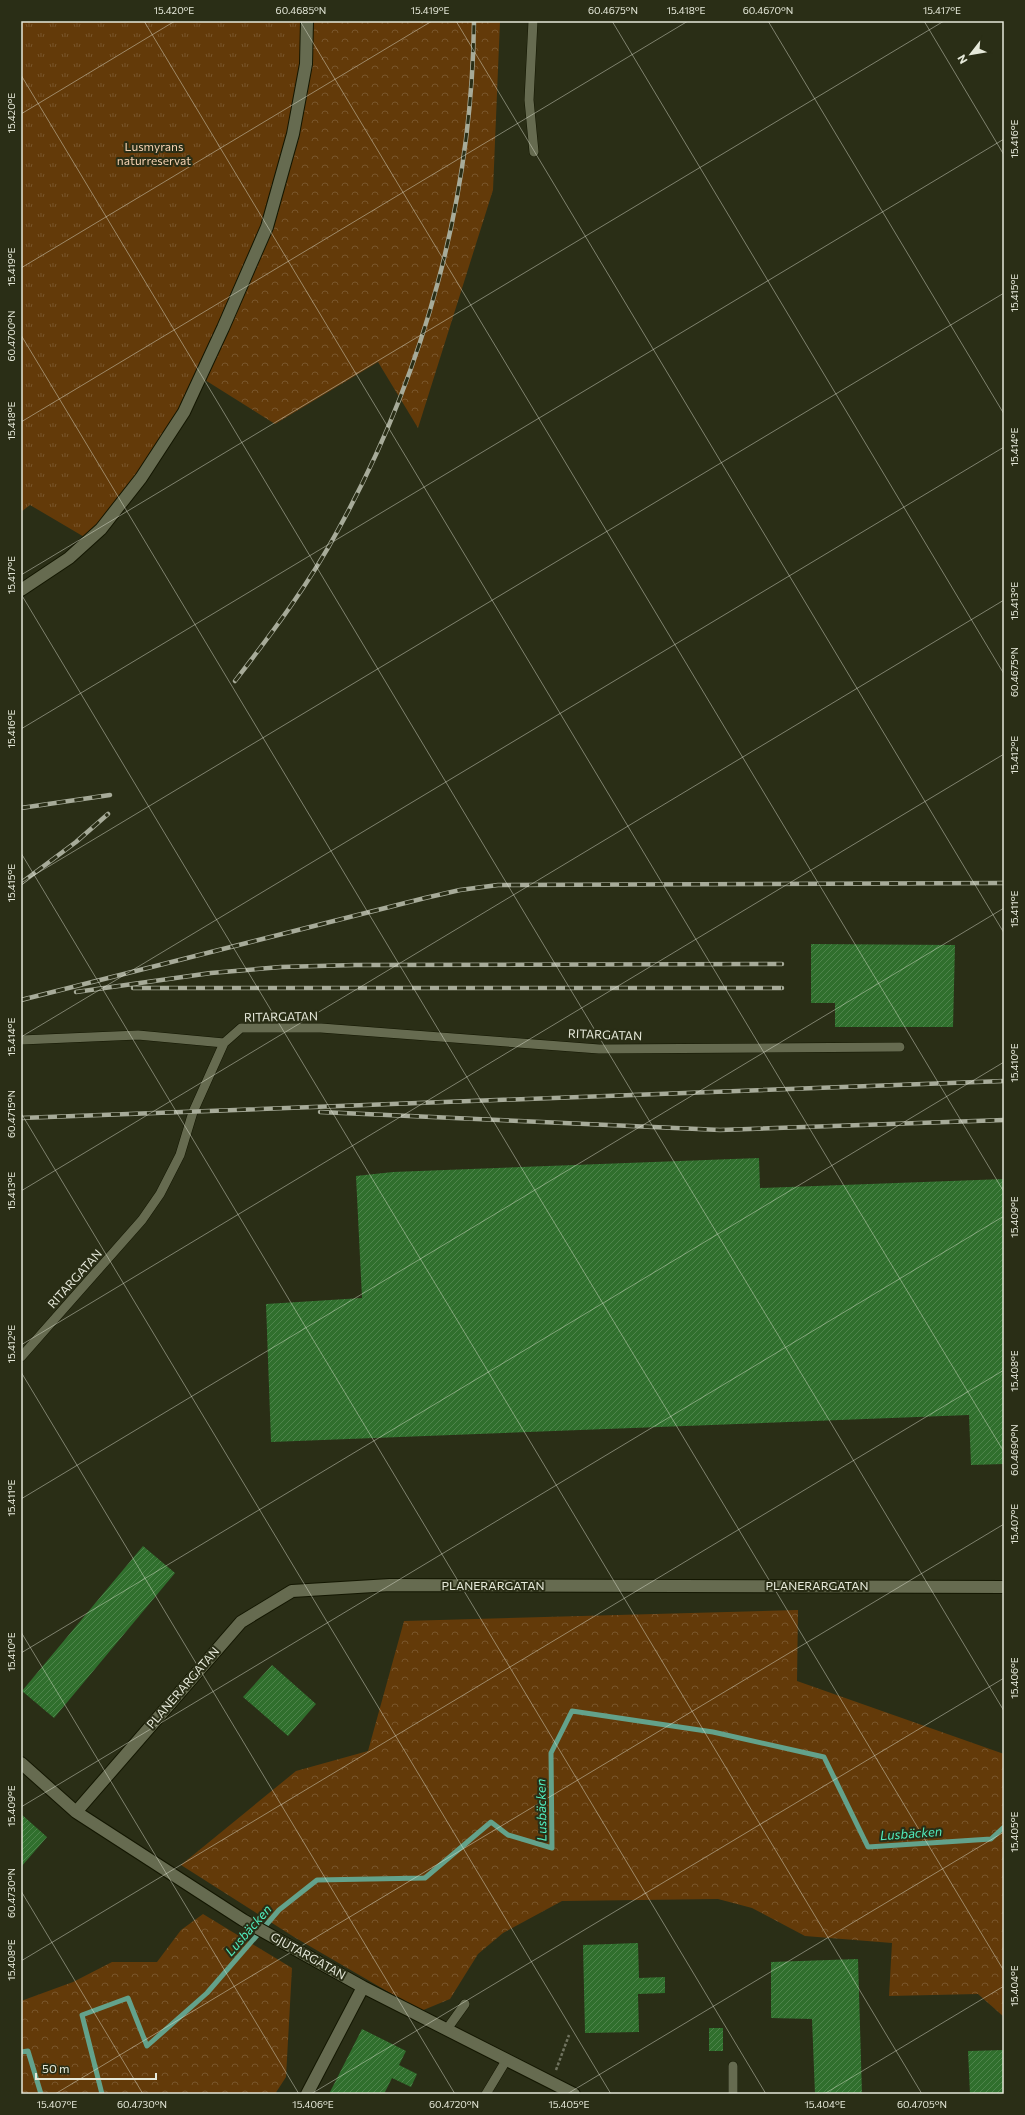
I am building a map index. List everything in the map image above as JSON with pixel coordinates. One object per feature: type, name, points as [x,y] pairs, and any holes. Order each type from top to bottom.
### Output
[{"type":"street","points":[[21,590],[69,558],[101,529],[141,478],[184,412],[267,227],[293,134],[306,64],[307,21]]},
{"type":"street","name":"PLANERARGATAN","points":[[76,1812],[241,1622],[292,1592],[390,1585],[1004,1587]]},
{"type":"street","name":"GJUTARGATAN","points":[[21,1763],[76,1812],[243,1920],[363,1987],[574,2094]]},
{"type":"street","points":[[307,2094],[363,1987]]},
{"type":"lane","points":[[533,21],[529,100],[534,152]]},
{"type":"lane","name":"RITARGATAN","points":[[21,1357],[142,1220],[160,1194],[180,1155],[193,1112],[224,1043],[241,1028],[321,1028],[599,1049],[900,1047]]},
{"type":"lane","points":[[21,1040],[138,1035],[224,1043]]},
{"type":"lane","points":[[448,2029],[465,2004]]},
{"type":"lane","points":[[486,2094],[506,2059]]},
{"type":"lane","points":[[733,2066],[733,2094]]},
{"type":"path","points":[[551,2082],[569,2035]]},
{"type":"green space","points":[[21,21],[500,21],[493,190],[418,428],[378,362],[275,424],[162,353]]},
{"type":"green space","name":"Lusmyrans naturreservat","points":[[21,21],[314,21],[314,38],[294,154],[240,309],[176,427],[86,538],[30,505],[21,512]]},
{"type":"green space","points":[[798,1610],[797,1681],[1004,1754],[1004,2017],[978,1994],[889,1996],[892,1943],[805,1936],[752,1908],[718,1899],[562,1901],[503,1933],[478,1954],[450,1999],[421,2011],[294,1937],[181,1865],[296,1771],[368,1751],[404,1621]]},
{"type":"green space","points":[[203,1914],[292,1968],[286,2077],[275,2094],[21,2094],[21,2001],[73,1982],[112,1962],[157,1962],[181,1930]]},
{"type":"building","points":[[811,944],[955,945],[953,1027],[835,1027],[835,1003],[811,1003]]},
{"type":"building","points":[[759,1158],[760,1188],[1004,1179],[1004,1464],[971,1465],[969,1415],[271,1442],[266,1304],[362,1298],[356,1176],[393,1172]]},
{"type":"building","points":[[143,1546],[175,1573],[54,1718],[22,1691]]},
{"type":"building","points":[[272,1665],[316,1704],[288,1736],[243,1697]]},
{"type":"building","points":[[21,1814],[47,1837],[21,1867]]},
{"type":"building","points":[[638,1943],[639,1978],[665,1977],[665,1993],[638,1994],[639,2032],[585,2033],[583,1945]]},
{"type":"building","points":[[858,1959],[862,2094],[815,2094],[812,2019],[771,2018],[771,1962]]},
{"type":"building","points":[[709,2028],[723,2028],[723,2051],[709,2051]]},
{"type":"building","points":[[362,2029],[406,2051],[399,2065],[417,2074],[411,2087],[392,2078],[384,2094],[329,2094]]},
{"type":"building","points":[[1004,2050],[1004,2094],[970,2094],[968,2051]]},
{"type":"waterway","name":"Lusbäcken","points":[[102,2094],[82,2015],[128,1998],[147,2046],[207,1993],[279,1910],[317,1880],[425,1878],[491,1822],[508,1835],[552,1848],[551,1753],[572,1711],[713,1732],[824,1757],[868,1847],[991,1839],[1004,1827]]},
{"type":"waterway","name":"Lusbäcken","points":[[21,2052],[28,2051],[41,2094]]},
{"type":"railway","points":[[235,681],[315,570],[338,530],[368,471],[395,410],[418,347],[438,284],[453,219],[464,154],[471,88],[474,21]]},
{"type":"railway","points":[[21,808],[110,795]]},
{"type":"railway","points":[[21,883],[76,842],[108,814]]},
{"type":"railway","points":[[21,1000],[425,898],[460,890],[498,885],[1004,883]]},
{"type":"railway","points":[[76,992],[211,973],[281,967],[355,965],[782,964]]},
{"type":"railway","points":[[133,988],[782,988]]},
{"type":"railway","points":[[21,1118],[1004,1081]]},
{"type":"railway","points":[[320,1112],[720,1130],[1004,1120]]}]
